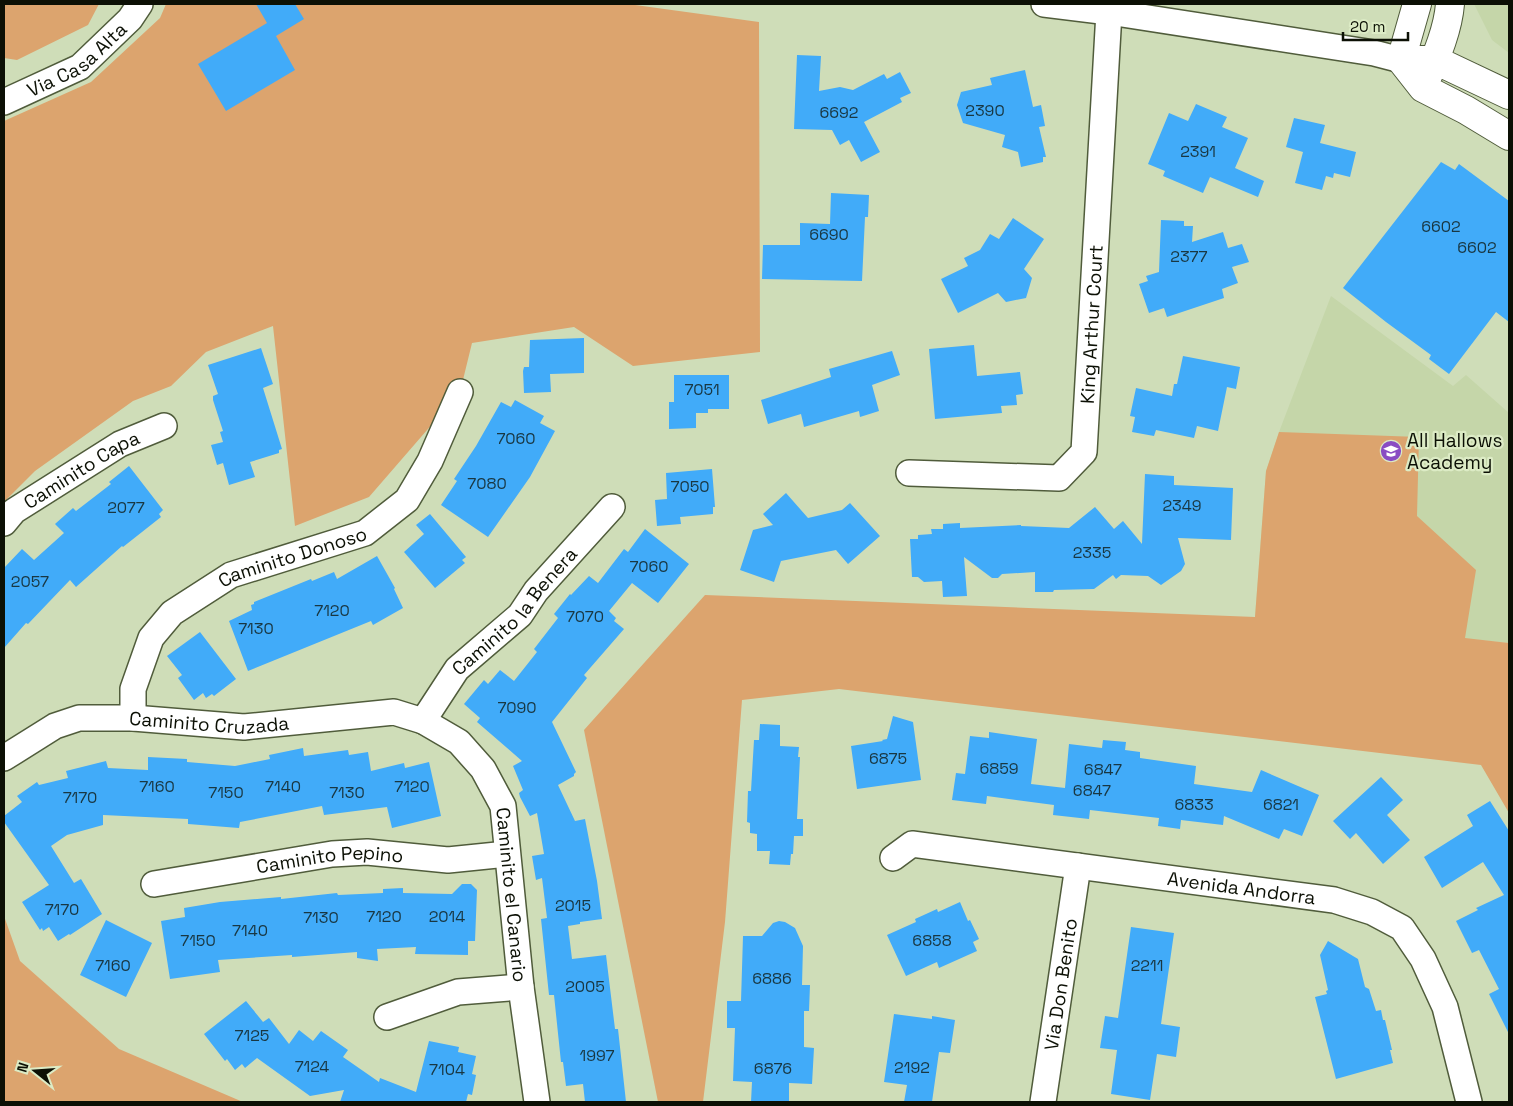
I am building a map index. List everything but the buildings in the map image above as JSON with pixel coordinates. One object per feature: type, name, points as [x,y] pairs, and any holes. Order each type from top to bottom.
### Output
[{"type":"main road","points":[[1401,60],[1417,4]]},
{"type":"main road","points":[[1423,88],[1435,60],[1450,4]]},
{"type":"main road","points":[[1401,60],[1435,60],[1509,95]]},
{"type":"main road","points":[[1401,60],[1423,88],[1466,110],[1509,136]]},
{"type":"street","name":"Via Casa Alta","points":[[4,102],[80,67],[130,19],[140,4]]},
{"type":"street","points":[[1044,4],[1109,12],[1374,53],[1401,60]]},
{"type":"street","name":"King Arthur Court","points":[[909,474],[1059,478],[1084,452],[1109,12]]},
{"type":"street","name":"Caminito Donoso","points":[[133,718],[133,689],[151,638],[172,613],[231,575],[365,533],[407,500],[430,461],[460,392]]},
{"type":"street","name":"Caminito Capa","points":[[4,523],[14,511],[120,444],[164,426]]},
{"type":"street","name":"Caminito la Benera","points":[[422,721],[458,669],[520,615],[536,591],[612,507]]},
{"type":"street","name":"Caminito Cruzada","points":[[4,758],[55,726],[79,718],[133,718],[244,727],[394,712],[422,721]]},
{"type":"street","name":"Caminito el Canario","points":[[422,721],[460,742],[483,769],[503,806],[521,987],[537,1102]]},
{"type":"street","name":"Avenida Andorra","points":[[893,858],[912,844],[1334,900],[1372,912],[1402,928],[1423,959],[1445,1007],[1469,1102]]},
{"type":"street","name":"Caminito Pepino","points":[[154,884],[332,854],[366,852],[448,860],[507,854]]},
{"type":"street","name":"Via Don Benito","points":[[1043,1102],[1078,866]]},
{"type":"street","points":[[387,1017],[458,992],[521,987]]},
{"type":"shaded area","points":[[4,4],[99,4],[88,25],[17,60],[4,58]]},
{"type":"shaded area","points":[[166,4],[628,4],[759,22],[760,352],[633,366],[574,327],[472,343],[460,392],[369,497],[295,526],[273,326],[206,352],[171,386],[133,401],[35,471],[4,502],[4,121],[91,82],[160,18]]},
{"type":"shaded area","points":[[1474,4],[1509,4],[1509,53],[1492,40]]},
{"type":"shaded area","name":"All Hallows Academy","points":[[1331,296],[1453,386],[1466,375],[1509,413],[1509,643],[1255,617],[1266,471]]},
{"type":"shaded area","points":[[1279,432],[1419,437],[1417,516],[1476,570],[1465,638],[1509,643],[1509,813],[1481,765],[839,689],[742,700],[725,922],[703,1102],[658,1102],[584,730],[705,595],[1255,617],[1266,471]]},
{"type":"shaded area","points":[[4,916],[20,961],[119,1049],[243,1102],[4,1102]]},
{"type":"place","name":"All Hallows Academy","points":[[1391,451]]}]
